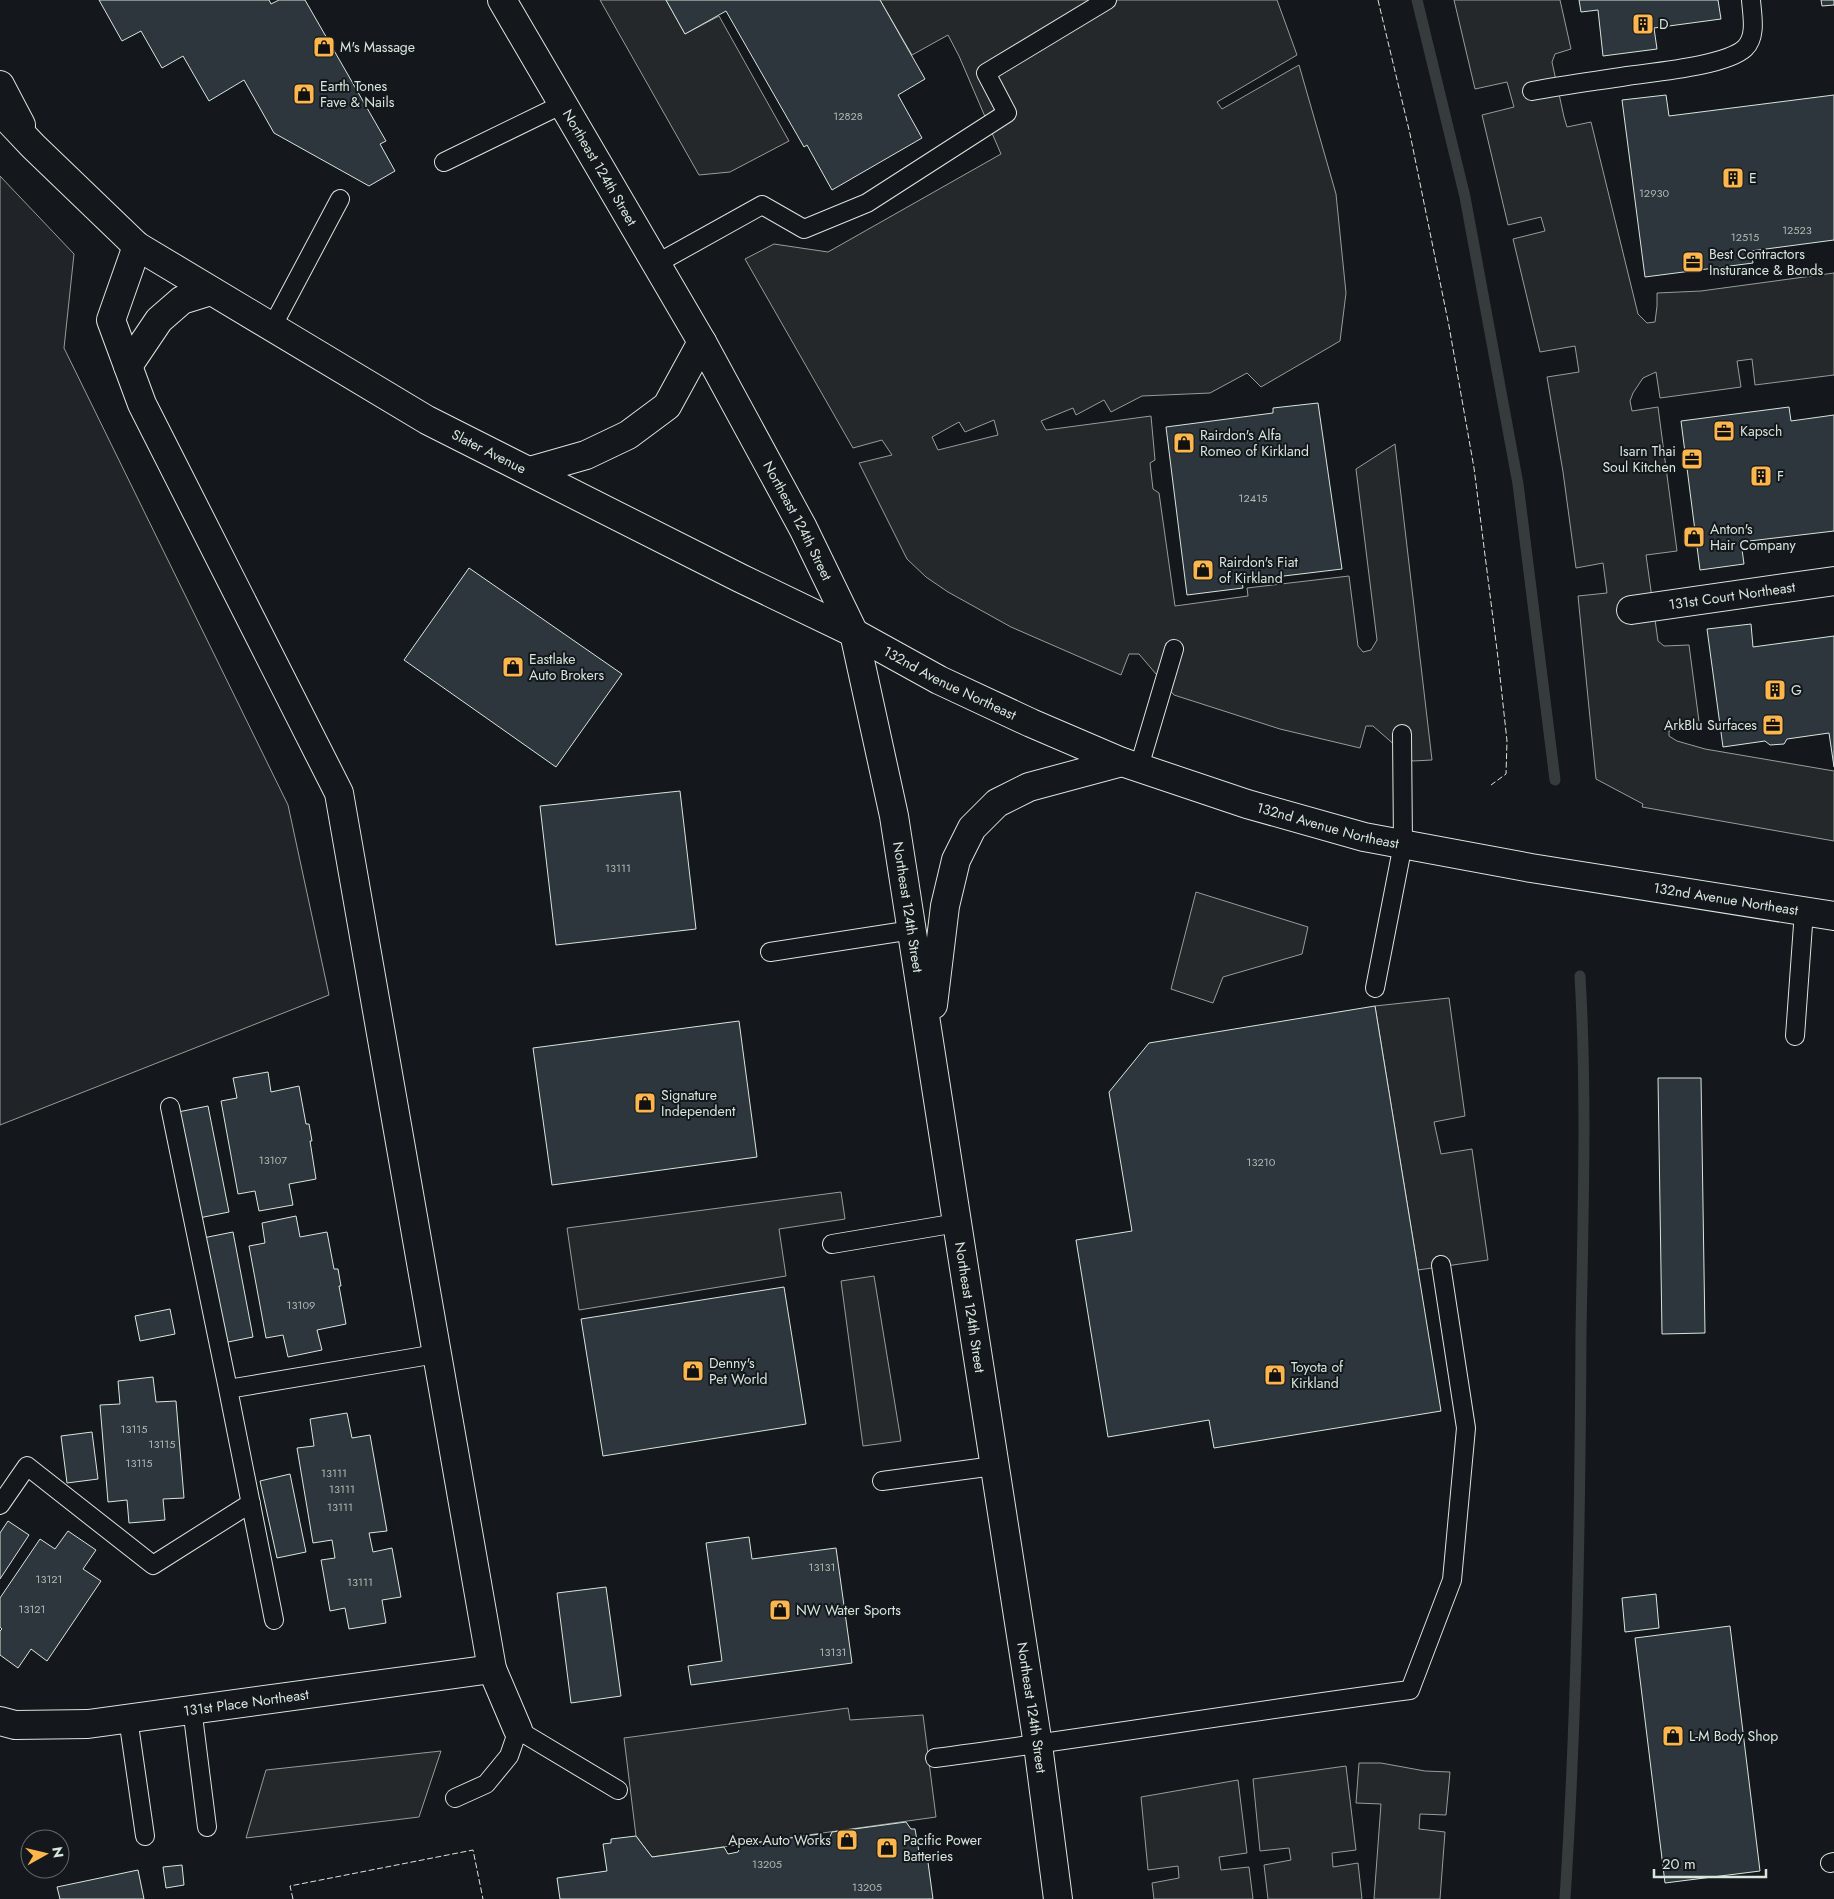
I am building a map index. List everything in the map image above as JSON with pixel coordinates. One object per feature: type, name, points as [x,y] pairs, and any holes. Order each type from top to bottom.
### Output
[{"type":"main road","name":"Northeast 124th Street","points":[[502,0],[702,342],[803,528],[854,634],[894,816],[1038,1745],[1058,1899]]},
{"type":"main road","points":[[0,85],[33,146]]},
{"type":"main road","points":[[0,111],[33,146]]},
{"type":"main road","name":"Slater Avenue","points":[[33,146],[137,246],[427,420],[854,634]]},
{"type":"main road","points":[[137,246],[111,320],[128,366],[146,413],[339,792],[492,1669],[518,1730]]},
{"type":"main road","points":[[128,366],[159,320],[182,300],[211,290]]},
{"type":"main road","points":[[530,471],[586,455],[628,434],[667,406],[702,342]]},
{"type":"main road","name":"131st Court Northeast","points":[[1631,610],[1834,581]]},
{"type":"main road","name":"132nd Avenue Northeast","points":[[854,634],[939,680],[1031,723],[1131,765],[1256,807],[1364,837],[1531,868],[1834,916]]},
{"type":"main road","points":[[930,1048],[935,984],[946,906],[956,860],[972,828],[997,803],[1029,787],[1131,765]]},
{"type":"main road","name":"131st Place Northeast","points":[[0,1721],[15,1725],[70,1724],[128,1718],[492,1669]]},
{"type":"lane","points":[[656,264],[762,205],[804,229],[867,203],[1007,113],[986,73],[1107,0]]},
{"type":"lane","points":[[1532,91],[1680,69],[1709,63],[1736,54],[1746,47],[1754,27],[1751,0]]},
{"type":"lane","points":[[444,162],[563,104]]},
{"type":"lane","points":[[272,327],[340,199]]},
{"type":"lane","points":[[1131,765],[1174,650]]},
{"type":"lane","points":[[1376,988],[1403,844],[1402,734]]},
{"type":"lane","points":[[1796,1036],[1804,911]]},
{"type":"lane","points":[[770,952],[912,930]]},
{"type":"lane","points":[[170,1107],[274,1620]]},
{"type":"lane","points":[[832,1244],[957,1223]]},
{"type":"lane","points":[[935,1758],[1038,1745],[1410,1690],[1452,1580],[1466,1428],[1441,1266]]},
{"type":"lane","points":[[228,1389],[436,1354]]},
{"type":"lane","points":[[0,1505],[27,1466],[153,1565],[251,1503]]},
{"type":"lane","points":[[882,1481],[994,1466]]},
{"type":"lane","points":[[192,1708],[206,1827]]},
{"type":"lane","points":[[128,1718],[145,1836]]},
{"type":"lane","points":[[455,1798],[486,1784],[509,1756],[518,1730],[618,1790]]},
{"type":"shaded area","points":[[600,0],[666,0],[685,34],[719,16],[789,141],[730,172],[699,175]]},
{"type":"shaded area","points":[[880,0],[1277,0],[1297,55],[1217,102],[1222,109],[1299,65],[1336,194],[1346,293],[1340,341],[1261,387],[1247,373],[1210,393],[1142,396],[1111,412],[1104,400],[1076,415],[1073,408],[1041,421],[1046,430],[1151,416],[1155,460],[1150,463],[1153,489],[1159,493],[1175,606],[1248,596],[1247,588],[1349,576],[1358,646],[1363,652],[1371,650],[1377,640],[1356,469],[1395,444],[1432,760],[1413,761],[1373,726],[1366,726],[1360,748],[1280,729],[1174,695],[1139,654],[1129,654],[1121,675],[1011,627],[948,592],[926,577],[907,559],[859,463],[892,455],[882,440],[853,448],[745,259],[774,244],[828,252],[1001,154],[959,56],[948,35],[912,55]],"holes":[[[994,420],[998,435],[938,450],[932,437],[959,422],[965,432]]]},
{"type":"shaded area","points":[[1454,0],[1560,0],[1571,49],[1555,54],[1552,62],[1564,117],[1567,127],[1591,122],[1638,314],[1647,323],[1655,322],[1657,293],[1701,291],[1834,273],[1834,375],[1755,385],[1752,359],[1737,361],[1741,387],[1660,398],[1656,372],[1643,378],[1630,401],[1632,411],[1658,407],[1677,551],[1646,555],[1658,641],[1664,646],[1689,645],[1700,729],[1669,731],[1669,736],[1677,741],[1705,749],[1834,771],[1834,841],[1642,807],[1643,804],[1596,779],[1578,596],[1607,593],[1603,563],[1576,568],[1563,472],[1547,377],[1579,372],[1575,346],[1540,352],[1513,239],[1545,231],[1541,217],[1508,225],[1482,115],[1514,107],[1507,82],[1475,89]]},
{"type":"shaded area","points":[[0,176],[74,254],[64,348],[288,805],[329,995],[0,1125]]},
{"type":"shaded area","points":[[1196,892],[1308,927],[1302,954],[1223,977],[1213,1003],[1171,989]]},
{"type":"shaded area","points":[[1449,998],[1465,1116],[1434,1122],[1441,1154],[1472,1149],[1488,1260],[1418,1270],[1375,1006]]},
{"type":"shaded area","points":[[841,1192],[845,1219],[779,1229],[786,1276],[579,1310],[567,1228]]},
{"type":"shaded area","points":[[874,1276],[901,1441],[863,1446],[841,1281]]},
{"type":"shaded area","points":[[848,1708],[850,1720],[923,1715],[936,1817],[652,1857],[636,1836],[624,1738]]},
{"type":"shaded area","points":[[441,1751],[419,1817],[246,1838],[266,1770]]},
{"type":"shaded area","points":[[1359,1763],[1381,1763],[1425,1771],[1450,1772],[1446,1815],[1420,1814],[1419,1829],[1445,1832],[1440,1899],[1374,1899],[1381,1804],[1356,1803]]},
{"type":"shaded area","points":[[1346,1766],[1356,1850],[1332,1853],[1333,1867],[1358,1863],[1362,1899],[1268,1899],[1264,1865],[1291,1860],[1289,1848],[1260,1851],[1253,1779]]},
{"type":"shaded area","points":[[1238,1780],[1247,1853],[1219,1857],[1221,1870],[1249,1867],[1253,1899],[1154,1899],[1152,1883],[1179,1878],[1178,1866],[1148,1870],[1141,1797]]},
{"type":"building","points":[[99,0],[269,0],[271,4],[279,0],[305,0],[386,141],[380,144],[395,171],[369,186],[274,133],[244,80],[209,101],[183,56],[162,68],[141,31],[122,41]]},
{"type":"building","points":[[666,0],[880,0],[925,79],[898,95],[922,138],[832,190],[807,145],[804,147],[726,11],[685,34]]},
{"type":"building","name":"D","points":[[1579,0],[1718,0],[1721,19],[1654,28],[1657,49],[1603,56],[1598,10],[1581,12]]},
{"type":"building","points":[[1821,0],[1834,0],[1834,5],[1822,6]]},
{"type":"building","name":"E","points":[[1666,95],[1669,116],[1834,95],[1834,240],[1751,251],[1753,263],[1645,277],[1622,100]]},
{"type":"building","points":[[1318,403],[1342,569],[1242,581],[1243,588],[1187,595],[1166,427],[1273,413],[1273,408]]},
{"type":"building","name":"F","points":[[1789,407],[1791,421],[1834,415],[1834,531],[1741,542],[1744,564],[1700,570],[1681,421]]},
{"type":"building","name":"Eastlake Auto Brokers","points":[[469,568],[622,674],[556,767],[404,660]]},
{"type":"building","name":"G","points":[[1751,624],[1753,647],[1834,636],[1834,767],[1829,733],[1787,739],[1784,744],[1770,745],[1765,741],[1723,747],[1707,629]]},
{"type":"building","points":[[680,791],[696,929],[556,945],[540,806]]},
{"type":"building","points":[[1375,1006],[1441,1411],[1214,1448],[1209,1420],[1108,1437],[1076,1240],[1132,1231],[1109,1092],[1149,1043]]},
{"type":"building","name":"Signature Independent","points":[[739,1021],[757,1157],[552,1185],[533,1048]]},
{"type":"building","points":[[268,1072],[271,1092],[299,1086],[306,1124],[309,1124],[316,1179],[289,1184],[293,1205],[259,1211],[255,1191],[238,1194],[221,1101],[237,1098],[233,1078]]},
{"type":"building","points":[[1658,1078],[1701,1078],[1705,1333],[1662,1334]]},
{"type":"building","points":[[208,1106],[229,1212],[199,1218],[178,1112]]},
{"type":"building","points":[[296,1216],[300,1237],[327,1232],[334,1269],[338,1269],[346,1324],[317,1330],[322,1350],[288,1357],[283,1335],[266,1338],[249,1246],[265,1243],[262,1223]]},
{"type":"building","points":[[233,1232],[253,1337],[223,1343],[203,1238]]},
{"type":"building","name":"Denny's Pet World","points":[[784,1287],[806,1424],[603,1456],[581,1319]]},
{"type":"building","points":[[170,1309],[175,1334],[140,1341],[135,1316]]},
{"type":"building","points":[[153,1377],[156,1402],[176,1401],[184,1498],[163,1499],[165,1520],[129,1523],[127,1500],[108,1502],[100,1405],[120,1404],[118,1381]]},
{"type":"building","points":[[347,1413],[352,1438],[370,1435],[387,1531],[369,1533],[373,1552],[392,1548],[401,1597],[382,1600],[386,1623],[349,1629],[345,1608],[330,1611],[321,1560],[335,1558],[332,1540],[313,1543],[297,1448],[314,1446],[310,1419]]},
{"type":"building","points":[[92,1432],[98,1479],[67,1483],[61,1436]]},
{"type":"building","points":[[290,1474],[306,1552],[277,1558],[260,1481]]},
{"type":"building","points":[[8,1521],[29,1535],[0,1579],[0,1533]]},
{"type":"building","points":[[68,1531],[96,1550],[83,1569],[101,1581],[47,1661],[31,1649],[18,1668],[0,1655],[0,1631],[2,1629],[0,1627],[0,1598],[40,1539],[55,1549]]},
{"type":"building","name":"NW Water Sports","points":[[749,1537],[752,1559],[836,1548],[852,1663],[691,1685],[688,1666],[722,1661],[706,1543]]},
{"type":"building","points":[[606,1587],[621,1696],[571,1703],[557,1593]]},
{"type":"building","points":[[1656,1594],[1659,1628],[1625,1632],[1622,1598]]},
{"type":"building","points":[[1730,1626],[1760,1871],[1665,1883],[1635,1638]]},
{"type":"building","points":[[906,1822],[911,1829],[915,1829],[919,1852],[927,1855],[933,1899],[560,1899],[557,1878],[607,1871],[603,1844],[611,1843],[611,1839],[636,1836],[652,1857],[724,1847],[728,1854],[738,1852],[741,1845],[819,1834],[824,1841],[828,1841],[832,1832]]},
{"type":"building","points":[[182,1865],[184,1885],[166,1888],[163,1867]]},
{"type":"building","points":[[138,1870],[144,1899],[60,1899],[57,1887]]},
{"type":"waterway","points":[[1417,0],[1465,197],[1518,484],[1555,780]]},
{"type":"waterway","points":[[1565,1899],[1575,1687],[1579,1546],[1584,1154],[1580,976]]},
{"type":"fence","points":[[1378,0],[1410,134],[1449,326],[1474,468],[1507,741],[1506,774],[1491,785]]},
{"type":"fence","points":[[293,1899],[290,1886],[473,1850],[483,1899]]},
{"type":"place","name":"D","points":[[1643,24]]},
{"type":"place","name":"M's Massage","points":[[324,47]]},
{"type":"place","name":"Earth Tones Fave & Nails","points":[[304,94]]},
{"type":"place","name":"E","points":[[1733,178]]},
{"type":"place","name":"Best Contractors Insturance & Bonds","points":[[1693,262]]},
{"type":"place","name":"Kapsch","points":[[1724,431]]},
{"type":"place","name":"Rairdon's Alfa Romeo of Kirkland","points":[[1184,443]]},
{"type":"place","name":"Isarn Thai Soul Kitchen","points":[[1692,459]]},
{"type":"place","name":"F","points":[[1761,476]]},
{"type":"place","name":"Anton's Hair Company","points":[[1694,537]]},
{"type":"place","name":"Rairdon's Fiat of Kirkland","points":[[1203,570]]},
{"type":"place","name":"Eastlake Auto Brokers","points":[[513,667]]},
{"type":"place","name":"G","points":[[1775,690]]},
{"type":"place","name":"ArkBlu Surfaces","points":[[1773,725]]},
{"type":"place","name":"Signature Independent","points":[[645,1103]]},
{"type":"place","name":"Denny's Pet World","points":[[693,1371]]},
{"type":"place","name":"Toyota of Kirkland","points":[[1275,1375]]},
{"type":"place","name":"NW Water Sports","points":[[780,1610]]},
{"type":"place","name":"L-M Body Shop","points":[[1673,1736]]},
{"type":"place","name":"Apex Auto Works","points":[[847,1840]]},
{"type":"place","name":"Pacific Power Batteries","points":[[887,1848]]}]
